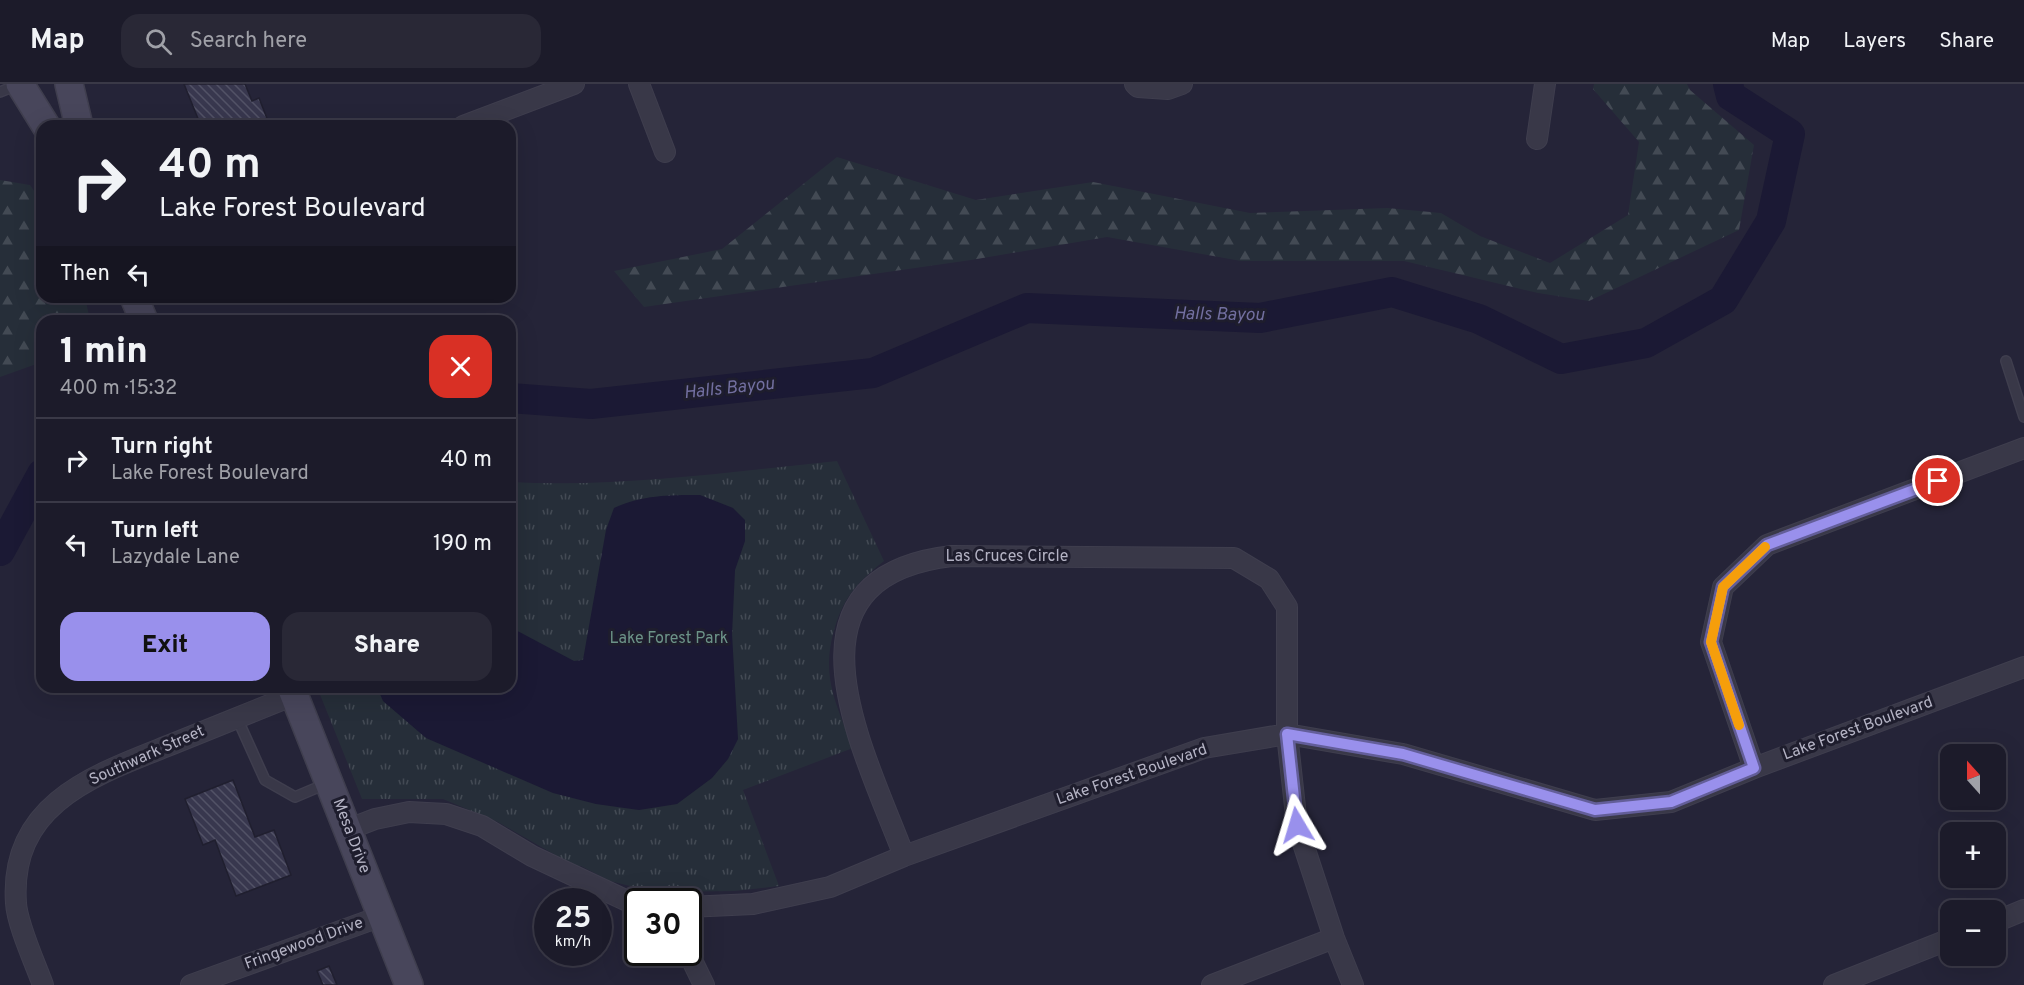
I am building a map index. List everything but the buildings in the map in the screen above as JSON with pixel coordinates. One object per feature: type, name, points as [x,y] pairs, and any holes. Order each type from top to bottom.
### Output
[{"type":"main road","points":[[20,84],[42,120]]},
{"type":"main road","points":[[69,84],[78,120]]},
{"type":"main road","name":"Mesa Drive","points":[[293,693],[349,829],[409,985]]},
{"type":"street","points":[[479,120],[574,84]]},
{"type":"street","points":[[639,84],[665,152]]},
{"type":"street","points":[[1135,84],[1138,87],[1168,89],[1182,84]]},
{"type":"street","points":[[1537,139],[1545,84]]},
{"type":"street","points":[[1754,768],[1711,642],[1723,587],[1767,545],[2024,448]]},
{"type":"street","name":"Las Cruces Circle","points":[[904,856],[850,712],[843,662],[854,609],[881,577],[923,560],[952,556],[1234,558],[1269,579],[1287,607],[1287,734],[1297,825],[1334,938],[1353,985]]},
{"type":"street","name":"Lake Forest Boulevard","points":[[702,906],[753,904],[830,887],[904,856],[1204,748],[1287,734],[1403,754],[1595,810],[1671,802],[1754,768],[2024,667]]},
{"type":"street","name":"Southwark Street","points":[[43,985],[16,905],[15,876],[21,849],[36,822],[61,798],[106,770],[237,718],[288,693]]},
{"type":"street","points":[[349,829],[375,819],[410,812],[446,814],[482,826],[532,856],[624,900]]},
{"type":"street","points":[[2006,917],[2024,910]]},
{"type":"street","name":"Fringewood Drive","points":[[191,985],[382,916]]},
{"type":"street","points":[[1212,985],[1334,938]]},
{"type":"street","points":[[1834,985],[1940,943]]},
{"type":"street","points":[[695,966],[704,985]]},
{"type":"lane","points":[[0,92],[20,84]]},
{"type":"lane","points":[[2006,361],[2024,417]]},
{"type":"lane","points":[[237,718],[265,780],[295,797],[330,782]]},
{"type":"green space","points":[[1594,84],[1687,84],[1690,90],[1754,145],[1739,230],[1589,301],[1538,293],[1404,261],[1241,261],[1107,237],[971,260],[644,307],[614,271],[722,249],[837,157],[976,200],[1093,182],[1250,213],[1387,208],[1441,213],[1480,236],[1550,263],[1628,215],[1639,142],[1593,89]]},
{"type":"green space","points":[[0,180],[30,185],[36,194],[36,303],[86,303],[89,315],[36,315],[36,364],[0,377]]},
{"type":"green space","name":"Lake Forest Park","points":[[837,461],[884,561],[860,583],[848,598],[839,616],[831,644],[829,660],[832,689],[853,748],[743,790],[779,886],[735,891],[702,891],[702,888],[638,888],[610,881],[581,866],[576,867],[498,822],[443,799],[362,799],[319,693],[516,693],[516,482],[633,481]]},
{"type":"shaded area","points":[[700,495],[733,508],[745,520],[745,541],[735,570],[732,634],[738,739],[728,759],[712,778],[677,804],[639,810],[596,804],[553,793],[426,738],[383,701],[380,693],[516,693],[516,630],[574,661],[583,660],[606,530],[614,508],[645,498]]},
{"type":"waterway","name":"Halls Bayou","points":[[516,398],[591,404],[873,373],[1027,308],[1260,318],[1392,292],[1479,319],[1561,359],[1646,343],[1723,300],[1771,221],[1790,134],[1731,96],[1728,84]]},
{"type":"waterway","name":"Halls Bayou","points":[[0,551],[36,485]]},
{"type":"slow traffic","points":[[1739,725],[1711,642],[1723,587],[1765,547]]},
{"type":"route","points":[[1297,825],[1287,734],[1403,754],[1595,810],[1671,802],[1754,768],[1711,642],[1723,587],[1767,545],[1938,481]]}]
